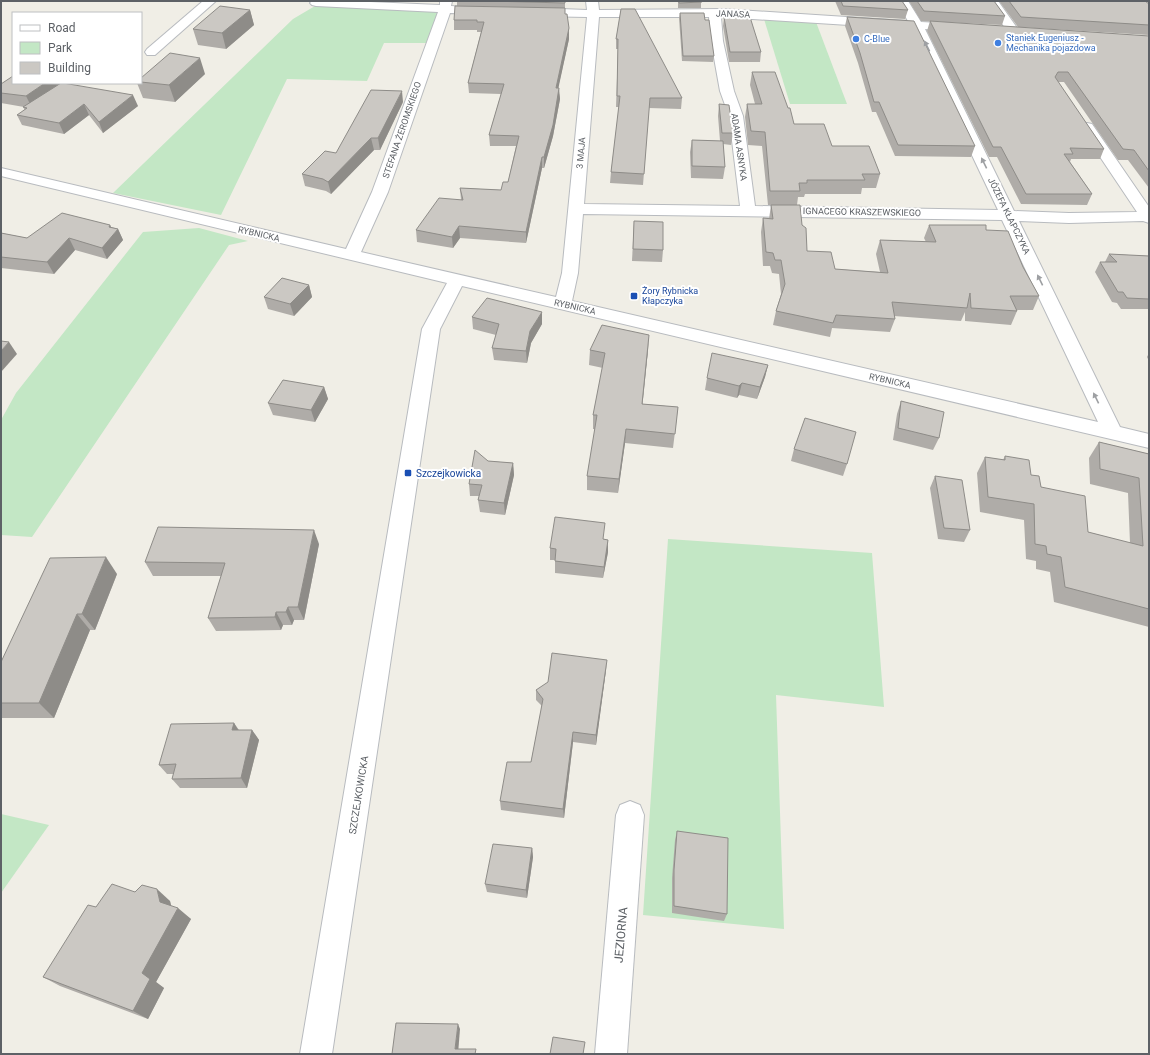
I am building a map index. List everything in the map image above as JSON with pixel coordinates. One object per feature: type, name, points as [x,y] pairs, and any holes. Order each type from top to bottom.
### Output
[{"type":"street","points":[[151,52],[210,1]]},
{"type":"street","name":"JÓZEFA KŁAPCZYKA","points":[[902,1],[917,26],[1010,216],[1113,433]]},
{"type":"street","points":[[992,1],[1014,32]]},
{"type":"street","points":[[316,3],[445,6],[498,12]]},
{"type":"street","name":"STEFANA ŻEROMSKIEGO","points":[[351,255],[380,192],[445,6]]},
{"type":"street","name":"JANASA","points":[[522,12],[592,7],[719,9],[917,26],[970,29]]},
{"type":"street","name":"3 MAJA","points":[[563,304],[570,273],[592,7]]},
{"type":"street","name":"ADAMA ASNYKA","points":[[719,9],[717,41],[726,91],[736,116],[748,211]]},
{"type":"street","points":[[1000,31],[1029,33]]},
{"type":"street","points":[[1081,118],[1149,217]]},
{"type":"street","name":"RYBNICKA","points":[[1,172],[456,280],[1149,441]]},
{"type":"street","name":"IGNACEGO KRASZEWSKIEGO","points":[[576,209],[990,214],[1010,216],[1120,218],[1149,217]]},
{"type":"street","name":"SZCZEJKOWICKA","points":[[316,1054],[431,329],[456,280]]},
{"type":"street","name":"JEZIORNA","points":[[611,1054],[630,815]]},
{"type":"green space","points":[[315,6],[439,12],[426,43],[384,43],[367,81],[287,79],[221,215],[113,193],[293,19]]},
{"type":"green space","points":[[764,19],[816,22],[847,104],[790,104]]},
{"type":"green space","points":[[199,228],[248,241],[229,245],[32,537],[1,535],[1,420],[16,393],[143,232]]},
{"type":"green space","points":[[668,539],[872,553],[884,707],[776,695],[784,929],[643,915]]},
{"type":"green space","points":[[1,814],[49,825],[1,893]]},
{"type":"building","points":[[488,1],[565,1],[565,3]]},
{"type":"building","points":[[679,1],[701,1],[702,2],[679,3]]},
{"type":"building","points":[[841,1],[902,1],[908,10],[843,6]]},
{"type":"building","points":[[917,1],[994,1],[1005,16],[924,11]]},
{"type":"building","points":[[1009,1],[1145,1],[1149,4],[1149,25],[1021,17]]},
{"type":"building","points":[[220,6],[250,10],[222,33],[193,29]]},
{"type":"building","points":[[455,6],[565,8],[565,14],[567,14],[569,28],[556,88],[559,88],[553,125],[544,157],[542,157],[526,232],[459,226],[452,237],[416,230],[439,198],[463,200],[460,188],[501,190],[503,182],[508,182],[519,136],[489,135],[504,84],[468,83],[484,22],[477,22],[477,20],[454,20]]},
{"type":"building","points":[[621,9],[635,9],[682,98],[650,98],[644,174],[611,172],[620,96],[617,96],[618,39],[616,39]]},
{"type":"building","points":[[680,13],[704,13],[705,20],[709,20],[714,56],[683,56]]},
{"type":"building","points":[[724,17],[750,17],[761,52],[730,52]]},
{"type":"building","points":[[847,17],[914,21],[975,146],[898,145],[879,102],[874,102],[860,53]]},
{"type":"building","points":[[930,21],[1149,36],[1149,171],[1134,150],[1123,149],[1068,72],[1058,72],[1055,77],[1104,149],[1070,148],[1073,154],[1064,154],[1092,194],[1026,194],[1001,147],[993,147]]},
{"type":"building","points":[[170,53],[200,58],[169,85],[142,82],[142,77]]},
{"type":"building","points":[[752,72],[775,72],[788,108],[790,108],[794,124],[824,124],[832,146],[869,146],[880,174],[862,174],[865,180],[807,180],[807,183],[799,183],[800,191],[770,191],[765,132],[751,131],[747,104],[762,104]]},
{"type":"building","points":[[12,77],[12,84],[44,84],[26,96],[1,93],[1,84]]},
{"type":"building","points":[[59,84],[69,84],[133,95],[99,122],[84,104],[59,123],[17,115],[27,108],[23,107]]},
{"type":"building","points":[[371,90],[402,91],[378,138],[371,138],[328,182],[323,179],[302,174],[325,151],[336,153]]},
{"type":"building","points":[[719,104],[729,105],[733,133],[722,133]]},
{"type":"building","points":[[692,140],[723,141],[725,167],[692,166]]},
{"type":"building","points":[[771,205],[800,205],[802,225],[806,228],[807,251],[831,252],[835,269],[888,273],[880,240],[936,242],[929,225],[986,225],[986,230],[1008,231],[1023,267],[1039,296],[1010,296],[1017,311],[971,308],[970,293],[967,308],[892,302],[895,319],[836,315],[833,323],[776,311],[785,284],[781,260],[775,260],[773,253],[766,252],[763,218],[773,219]]},
{"type":"building","points":[[62,213],[110,225],[109,227],[118,229],[102,248],[69,238],[47,262],[1,257],[1,233],[27,238]]},
{"type":"building","points":[[634,221],[663,222],[663,250],[633,249]]},
{"type":"building","points":[[1109,254],[1149,256],[1149,299],[1127,298],[1123,292],[1118,292],[1100,262],[1117,262]]},
{"type":"building","points":[[282,278],[309,285],[290,304],[264,297]]},
{"type":"building","points":[[487,298],[542,312],[530,331],[526,351],[492,348],[499,324],[472,317]]},
{"type":"building","points":[[602,325],[649,335],[642,404],[678,407],[675,434],[626,429],[619,479],[587,476],[597,415],[593,415],[605,353],[590,350]]},
{"type":"building","points":[[1,341],[9,342],[1,351]]},
{"type":"building","points":[[712,353],[768,365],[760,387],[742,383],[739,386],[707,378]]},
{"type":"building","points":[[283,380],[324,387],[311,410],[268,403]]},
{"type":"building","points":[[901,401],[944,412],[939,438],[898,428]]},
{"type":"building","points":[[805,418],[856,432],[847,464],[794,449]]},
{"type":"building","points":[[1099,442],[1149,454],[1149,609],[1065,587],[1061,557],[1047,554],[1046,546],[1035,544],[1034,504],[988,497],[985,457],[1005,460],[1005,456],[1029,460],[1031,475],[1039,476],[1041,487],[1085,496],[1088,532],[1143,546],[1139,478],[1100,469]]},
{"type":"building","points":[[475,450],[488,461],[513,463],[504,503],[478,500],[482,485],[469,484]]},
{"type":"building","points":[[935,476],[962,480],[970,530],[944,528]]},
{"type":"building","points":[[555,517],[605,523],[603,539],[608,540],[604,567],[555,561],[556,549],[550,548]]},
{"type":"building","points":[[158,527],[314,530],[298,607],[288,607],[286,612],[276,612],[275,617],[208,618],[225,563],[145,562]]},
{"type":"building","points":[[106,557],[82,614],[77,614],[39,703],[1,703],[1,662],[50,558]]},
{"type":"building","points":[[552,653],[607,660],[596,735],[573,732],[563,809],[500,801],[507,762],[531,762],[543,699],[536,690],[548,682]]},
{"type":"building","points":[[234,723],[232,730],[252,730],[241,778],[172,779],[176,764],[159,765],[171,724]]},
{"type":"building","points":[[677,831],[728,838],[727,914],[674,906],[674,870]]},
{"type":"building","points":[[493,844],[532,848],[526,890],[485,884]]},
{"type":"building","points":[[112,884],[135,892],[142,885],[157,889],[160,902],[178,908],[142,973],[150,979],[133,1011],[43,977],[88,905],[96,907]]},
{"type":"building","points":[[396,1023],[458,1024],[455,1049],[476,1049],[475,1054],[392,1054]]},
{"type":"building","points":[[553,1037],[585,1042],[583,1054],[550,1054]]},
{"type":"place","name":"C-Blue","points":[[856,39]]},
{"type":"place","name":"Staniek Eugeniusz - Mechanika pojazdowa","points":[[998,43]]},
{"type":"place","name":"Żory Rybnicka Kłapczyka","points":[[634,296]]},
{"type":"place","name":"Szczejkowicka","points":[[408,473]]}]
